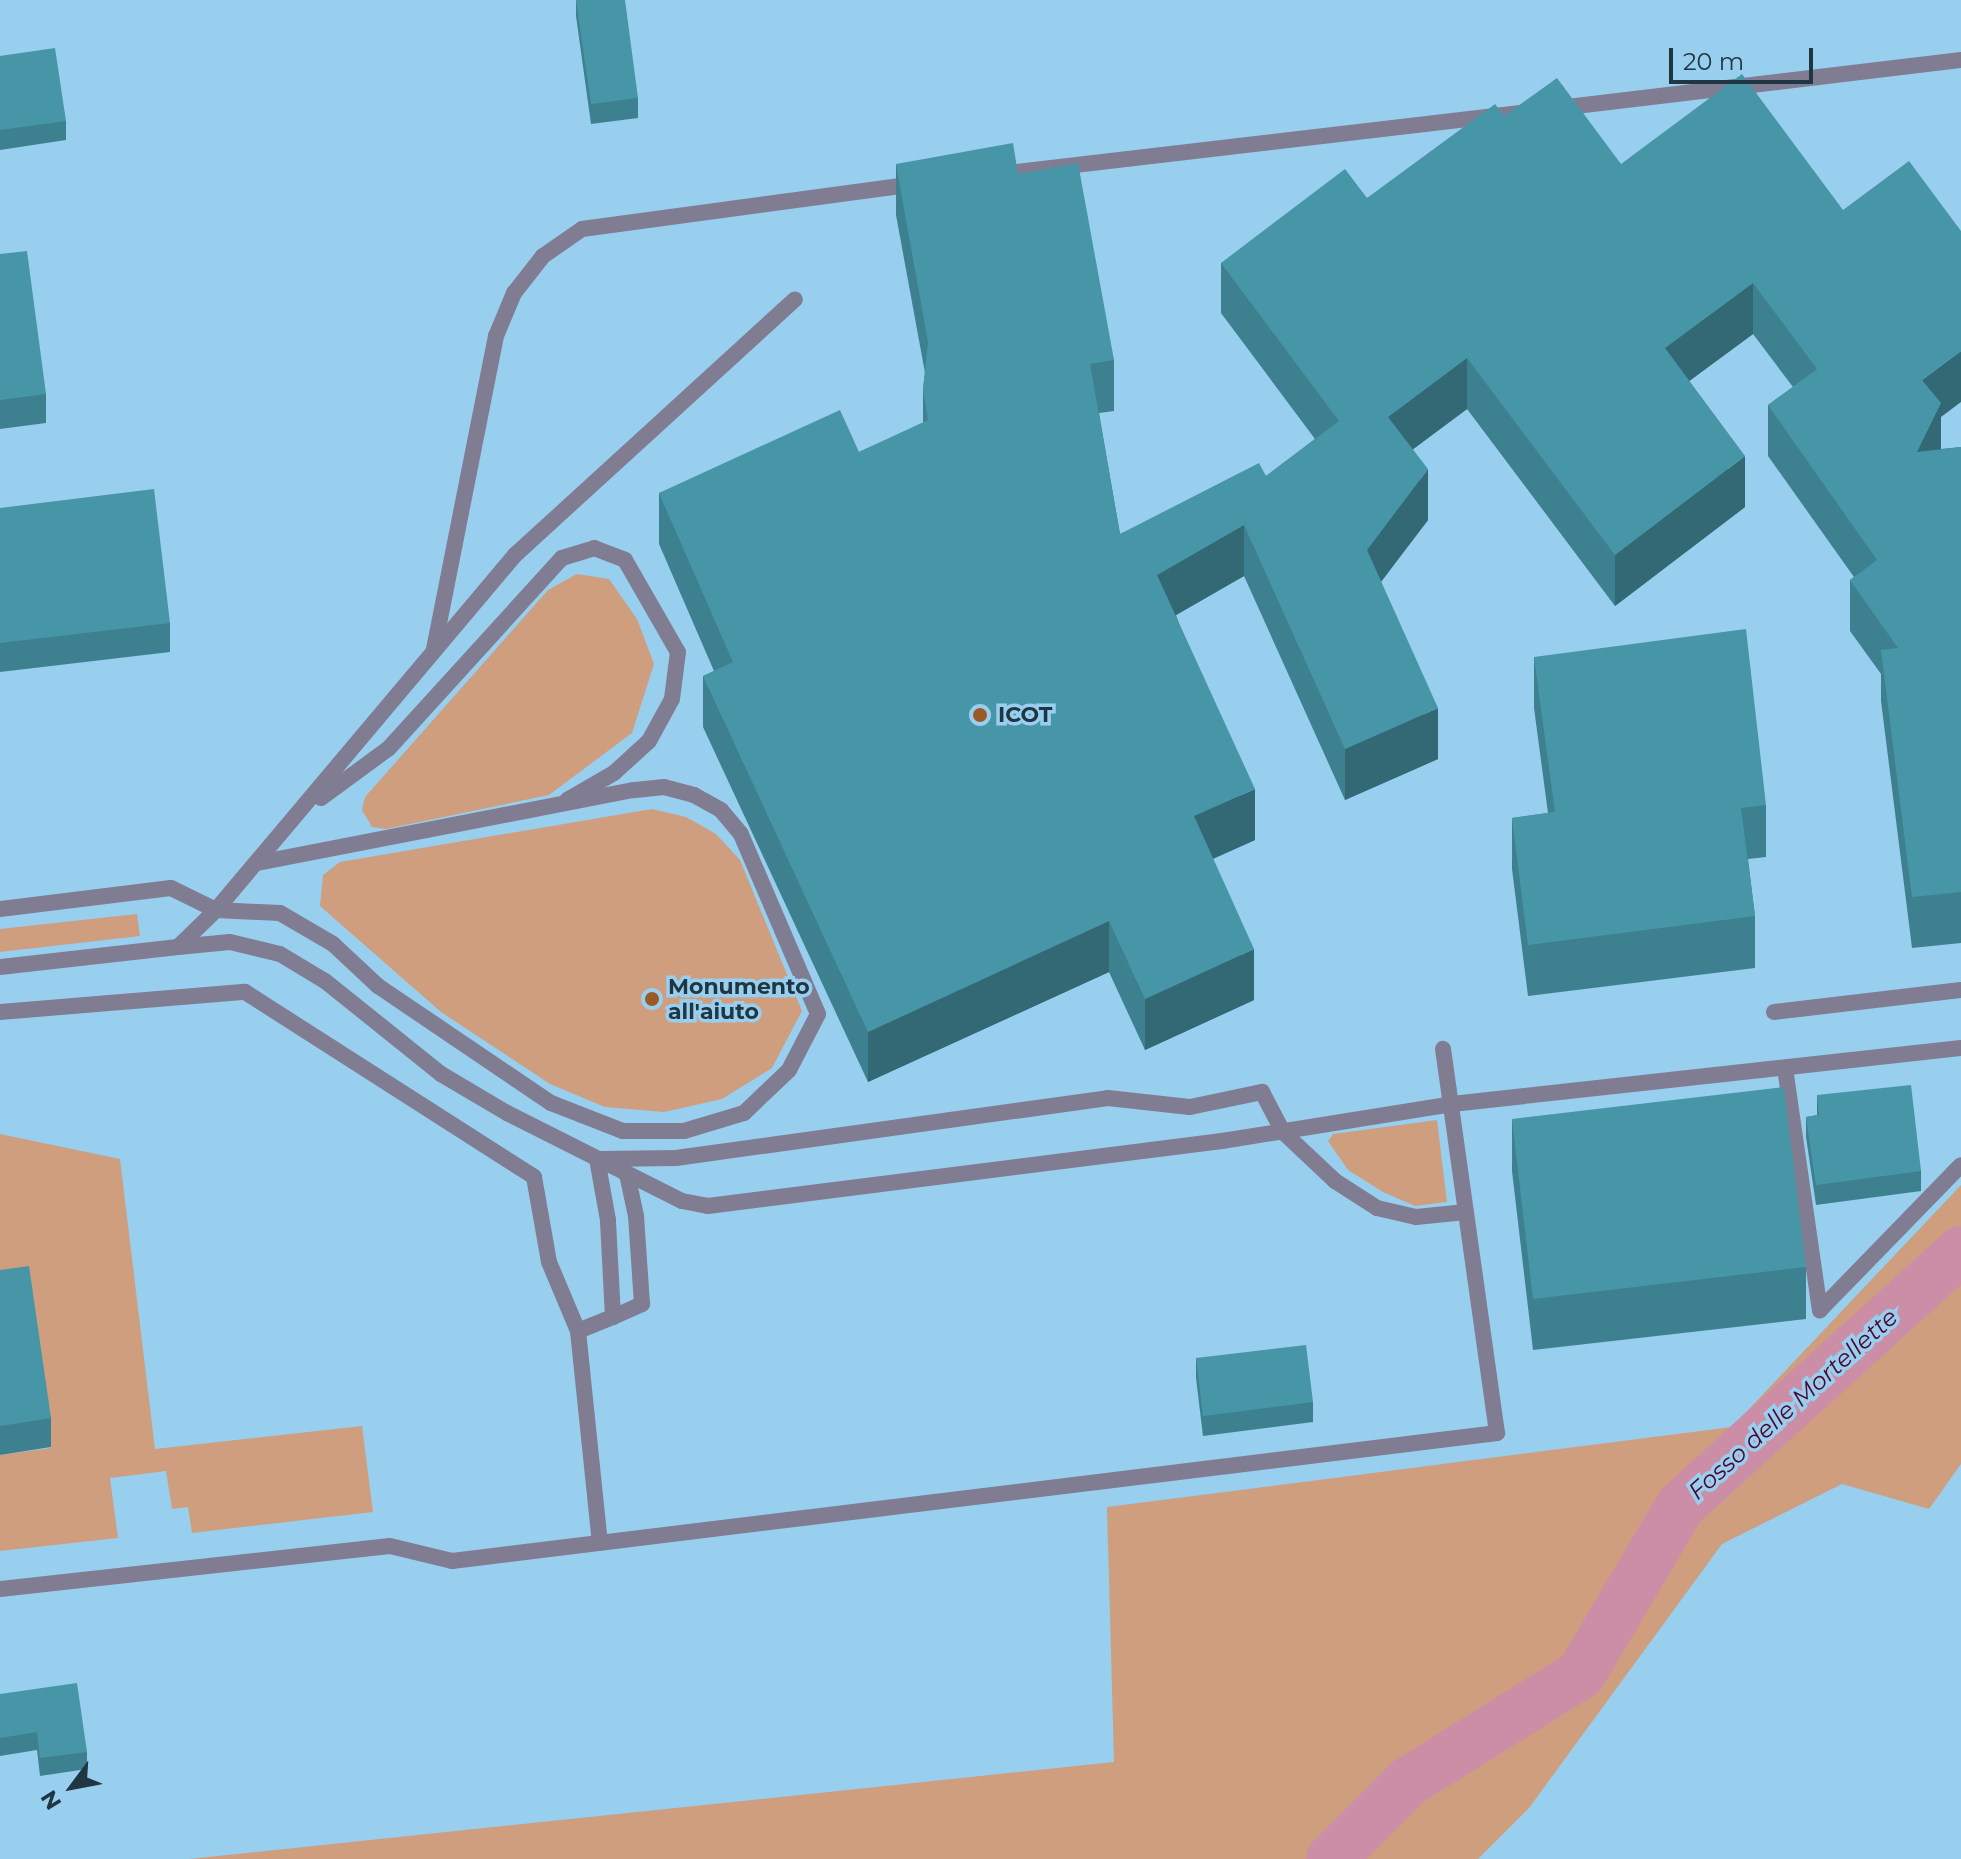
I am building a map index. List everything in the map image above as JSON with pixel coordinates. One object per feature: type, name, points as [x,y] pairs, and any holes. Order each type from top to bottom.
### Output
[{"type":"lane","points":[[987,176],[1961,60]]},
{"type":"lane","points":[[434,649],[496,336],[514,293],[543,256],[582,229],[940,181]]},
{"type":"lane","points":[[178,947],[216,910],[515,555],[795,299]]},
{"type":"lane","points":[[297,815],[389,748],[562,558],[594,548],[625,560],[678,652],[672,699],[649,741],[614,773],[554,808]]},
{"type":"lane","points":[[0,909],[171,888],[216,910],[280,913],[333,944],[378,986],[551,1103],[623,1131],[684,1131],[744,1113],[789,1070],[818,1014],[741,834],[721,810],[694,795],[664,787],[256,863]]},
{"type":"lane","points":[[0,967],[230,942],[280,954],[325,981],[441,1074],[597,1159],[682,1201],[734,1205],[1283,1132],[1452,1104],[1961,1048]]},
{"type":"lane","points":[[1774,1012],[1961,990]]},
{"type":"lane","points":[[0,1012],[245,992],[534,1177],[549,1262],[578,1331],[600,1543]]},
{"type":"lane","points":[[0,1589],[390,1546],[452,1561],[1497,1433],[1443,1049]]},
{"type":"lane","points":[[1785,1068],[1820,1310],[1961,1165]]},
{"type":"lane","points":[[597,1159],[676,1158],[1108,1098],[1190,1107],[1262,1092],[1283,1132],[1335,1181],[1377,1208],[1416,1217],[1466,1212]]},
{"type":"lane","points":[[597,1159],[608,1220],[613,1317]]},
{"type":"lane","points":[[578,1331],[642,1304],[636,1216],[627,1174]]},
{"type":"shaded area","points":[[577,574],[609,579],[637,619],[654,664],[632,733],[549,795],[386,829],[372,827],[362,810],[365,797],[548,590]]},
{"type":"shaded area","points":[[652,809],[686,817],[716,834],[740,860],[802,1011],[772,1068],[722,1099],[664,1112],[605,1107],[550,1084],[441,1012],[320,906],[323,875],[340,862]]},
{"type":"shaded area","points":[[137,914],[140,936],[0,952],[0,929]]},
{"type":"shaded area","points":[[1437,1120],[1447,1202],[1415,1206],[1383,1192],[1348,1170],[1328,1141],[1333,1134]]},
{"type":"shaded area","points":[[0,1134],[120,1159],[155,1449],[362,1426],[373,1512],[192,1533],[188,1507],[172,1509],[166,1471],[110,1478],[118,1538],[0,1551],[0,1455],[51,1448],[0,1299]]},
{"type":"shaded area","points":[[1961,1185],[1961,1464],[1929,1509],[1842,1484],[1722,1544],[1529,1808],[1478,1859],[189,1859],[1114,1762],[1107,1507],[1732,1427]]},
{"type":"building","points":[[576,0],[625,0],[638,98],[591,104]]},
{"type":"building","points":[[55,48],[66,121],[0,130],[0,56]]},
{"type":"building","points":[[1742,74],[1843,210],[1909,161],[1961,231],[1961,351],[1922,380],[1941,403],[1917,452],[1961,447],[1961,892],[1912,897],[1881,650],[1898,648],[1850,580],[1877,560],[1768,405],[1817,369],[1753,283],[1665,348],[1745,456],[1615,555],[1467,358],[1388,417],[1428,469],[1367,550],[1438,708],[1345,749],[1244,525],[1157,575],[1255,789],[1194,816],[1254,949],[1145,999],[1109,921],[868,1032],[703,676],[733,662],[659,493],[840,410],[859,452],[928,420],[923,389],[928,342],[896,164],[1013,143],[1018,174],[1078,163],[1114,360],[1090,364],[1120,534],[1259,463],[1266,476],[1339,421],[1221,263],[1345,169],[1367,198],[1495,104],[1504,116],[1557,78],[1621,164]]},
{"type":"building","points":[[27,251],[46,394],[0,400],[0,254]]},
{"type":"building","points":[[154,489],[170,623],[0,643],[0,508]]},
{"type":"building","points":[[1746,629],[1766,805],[1741,808],[1755,916],[1528,945],[1512,818],[1555,812],[1534,657]]},
{"type":"building","points":[[1911,1085],[1921,1171],[1816,1185],[1806,1117],[1819,1115],[1817,1095]]},
{"type":"building","points":[[1784,1087],[1806,1267],[1533,1299],[1512,1119]]},
{"type":"building","points":[[29,1266],[51,1418],[0,1426],[0,1270]]},
{"type":"building","points":[[1306,1345],[1313,1402],[1203,1416],[1196,1358]]},
{"type":"building","points":[[77,1683],[87,1752],[40,1758],[37,1732],[0,1738],[0,1694]]},
{"type":"waterway","name":"Fosso delle Mortellette","points":[[1331,1859],[1408,1782],[1581,1674],[1681,1505],[1961,1251]]},
{"type":"place","name":"ICOT","points":[[980,715]]},
{"type":"place","name":"Monumento all'aiuto","points":[[652,999]]}]
